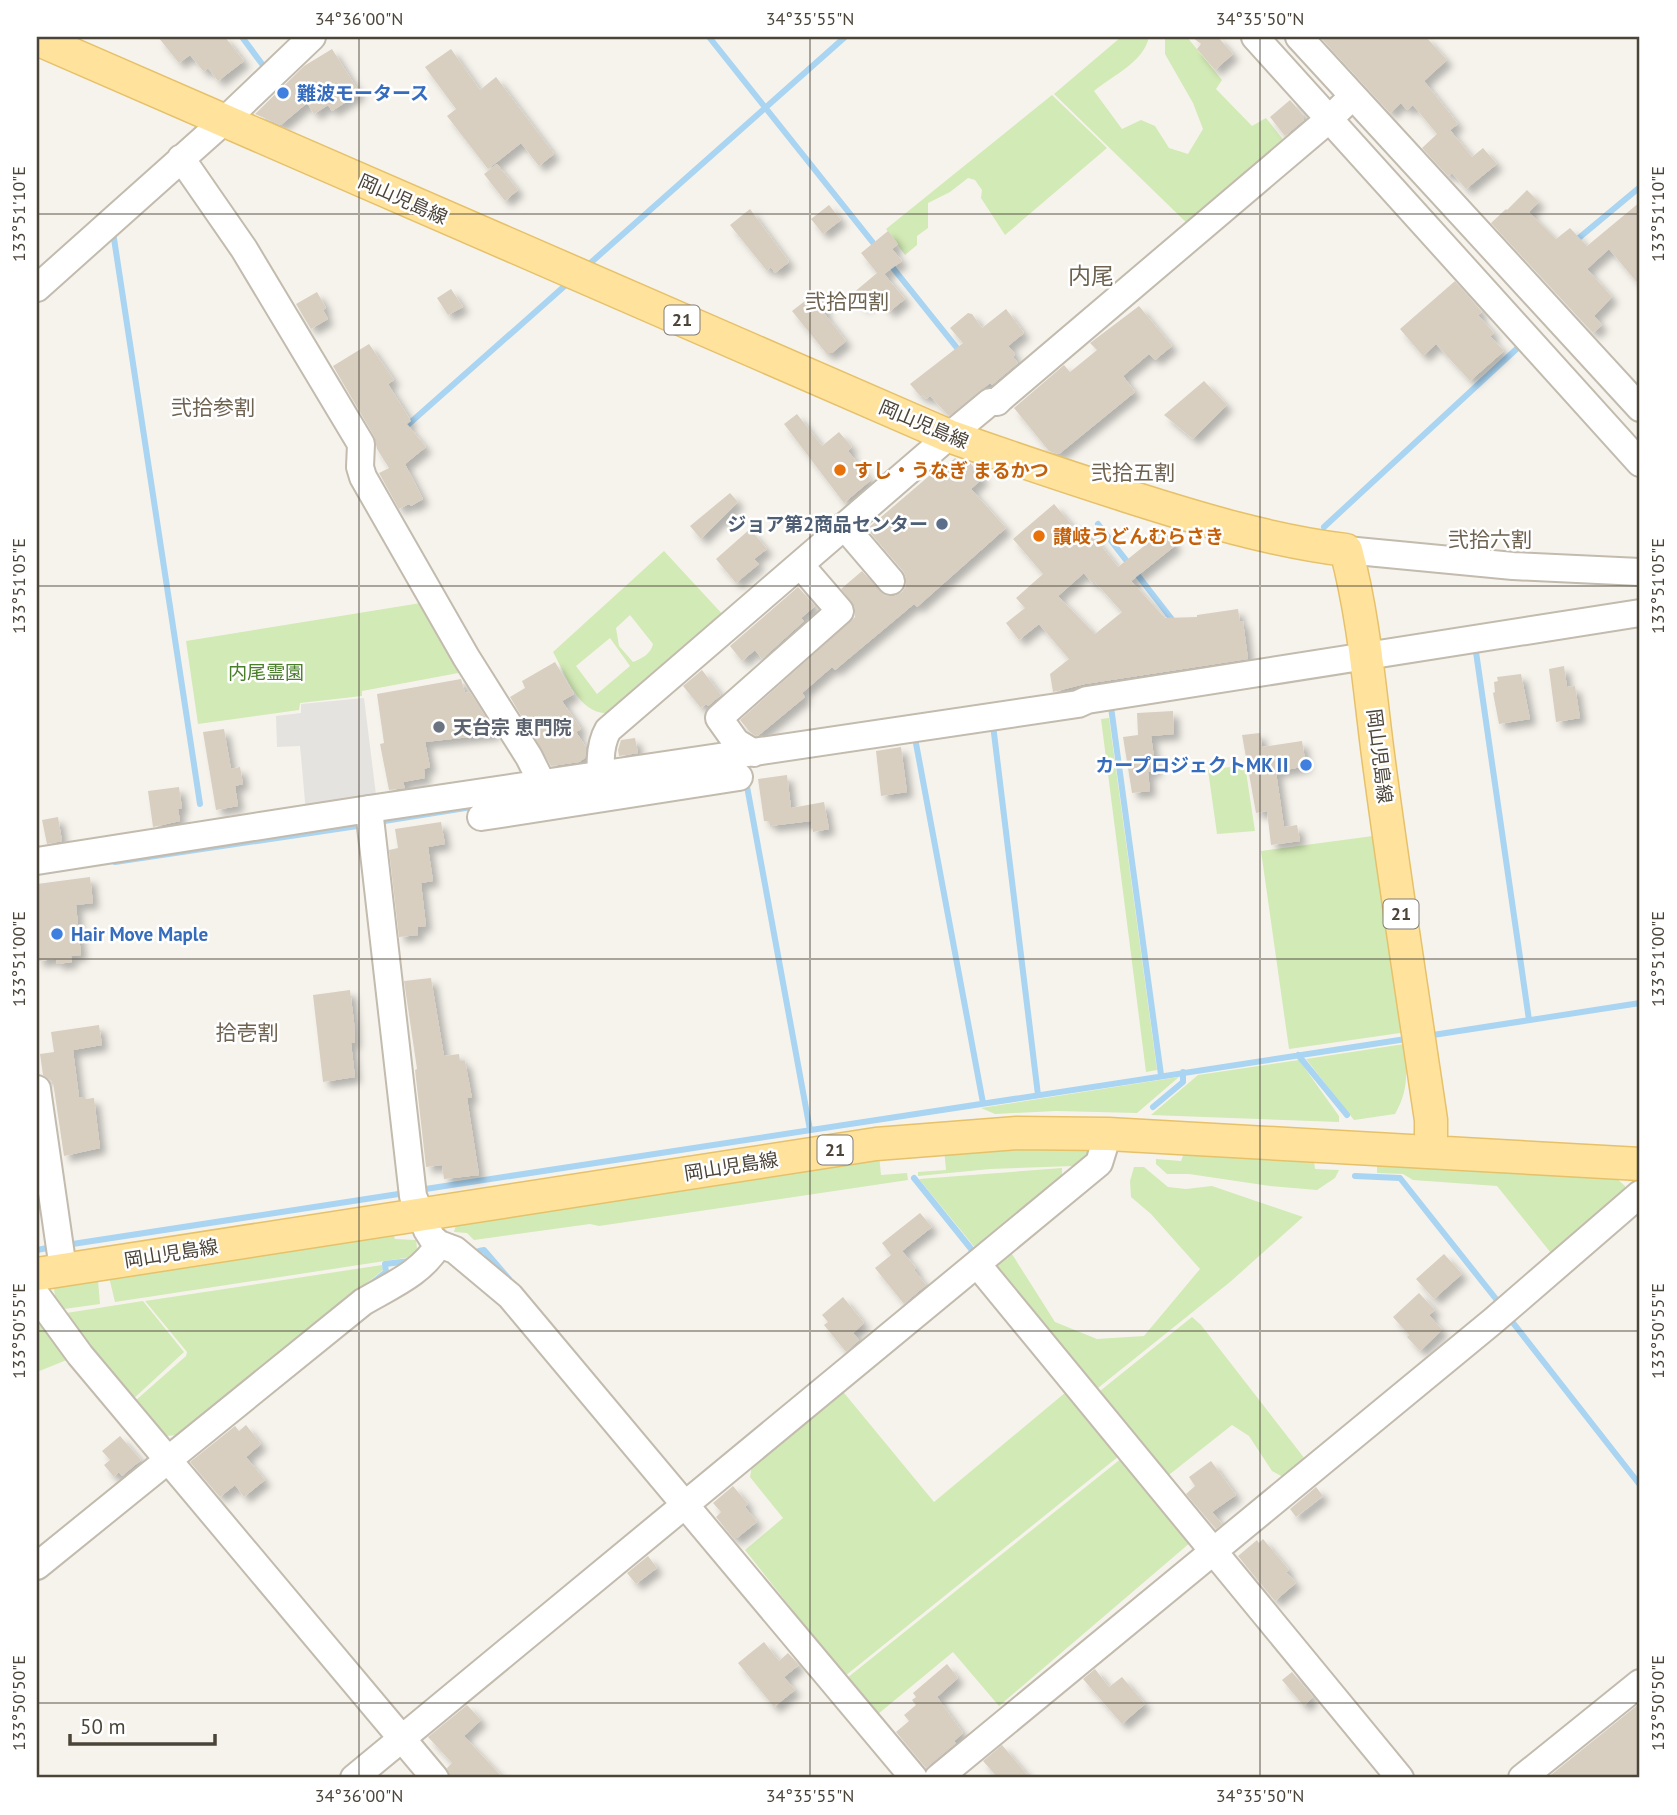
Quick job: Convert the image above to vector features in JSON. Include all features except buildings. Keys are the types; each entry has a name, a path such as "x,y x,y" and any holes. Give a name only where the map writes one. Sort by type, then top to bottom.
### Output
{"main road":[{"name":"岡山児島線","path":"37,39 950,436 1023,463 1203,519 1291,541 1346,550 1369,663 1378,754 1431,1120 1431,1153"},
{"name":"岡山児島線","path":"55,1259 415,1199 876,1144 1017,1133 1108,1134 1640,1164"}],"street":[{"path":"37,288 224,121 312,37"},
{"path":"1255,37 1338,114 1640,408"},
{"path":"1299,37 1338,114 1527,338 1640,463"},
{"path":"602,787 604,738 608,730 849,532 950,436 990,402 999,400 1338,114"},
{"path":"181,158 244,249 361,444 360,467 363,477 542,783"},
{"path":"849,532 891,581"},
{"path":"1346,550 1513,566 1640,572"},
{"path":"754,753 736,742 719,718 840,611 805,571"},
{"path":"481,817 754,753 1077,704 1100,698 1369,663 1640,612"},
{"path":"37,861 370,819 542,783 602,787 739,777"},
{"path":"370,819 415,1199 427,1230 439,1244 455,1250 510,1296 914,1778"},
{"path":"37,1089 55,1259"},
{"path":"354,1778 398,1734 687,1504 1099,1163 1108,1134"},
{"path":"938,1778 1493,1321 1640,1194"},
{"path":"37,1566 363,1301 416,1272 439,1244"},
{"path":"977,1264 1400,1778"},
{"path":"37,1296 80,1355 171,1457 435,1778"},
{"path":"1522,1778 1640,1683"}],"green space":[{"path":"1121,37 1149,37 1141,54 1134,61 1094,91 1122,129 1141,120 1155,126 1169,148 1188,154 1203,129 1193,103 1165,54 1165,37 1187,37 1222,80 1216,89 1252,126 1266,118 1289,147 1192,228 1054,94"},
{"path":"1052,95 1107,148 1005,235 981,198 982,190 975,180 968,178 950,192 928,203 928,228 917,236 917,245 905,255 886,229"},
{"path":"664,551 725,617 611,713 600,712 582,702 553,652","holes":["630,615 653,644 648,653 633,662 619,646 616,628","610,638 630,666 597,694 576,666"]},
{"name":"内尾霊園","path":"427,602 469,671 362,691 362,696 300,703 299,710 198,724 186,641"},
{"path":"1109,718 1157,1070 1146,1072 1101,719"},
{"path":"1245,765 1255,831 1217,834 1208,770"},
{"path":"1372,820 1407,1032 1289,1049 1261,851 1373,836"},
{"path":"1404,1044 1406,1080 1403,1097 1395,1114 1354,1120 1306,1059"},
{"path":"1299,1060 1339,1116 1339,1122 1151,1115 1198,1075"},
{"path":"1179,1077 1137,1113 1056,1111 995,1114 981,1108"},
{"path":"1080,1145 1091,1150 1088,1156 1074,1166 990,1169 918,1176 918,1172 946,1170 944,1149"},
{"path":"1184,1153 1314,1161 1315,1169 1339,1170 1335,1178 1317,1190 1189,1174 1167,1174 1156,1164 1156,1159 1181,1161"},
{"path":"879,1155 881,1175 907,1173 908,1180 599,1226 590,1224 474,1240 467,1233 454,1232 457,1221"},
{"path":"1377,1164 1615,1177 1625,1186 1625,1190 1551,1253 1497,1186 1413,1180 1403,1174 1377,1173"},
{"path":"1134,1167 1144,1167 1168,1187 1186,1189 1212,1186 1303,1217 1230,1282 1093,1392 990,1267 1010,1251 1055,1322 1097,1339 1144,1336 1200,1269 1151,1214 1131,1197 1130,1181"},
{"path":"1062,1168 1062,1178 976,1249 919,1179"},
{"path":"392,1231 395,1239 416,1240 418,1256 115,1302 109,1277"},
{"path":"382,1265 383,1270 178,1435 165,1436 135,1401 186,1356 187,1352 145,1301"},
{"path":"98,1280 100,1304 57,1310 53,1282"},
{"path":"143,1301 184,1352 131,1401 60,1314"},
{"path":"37,1316 74,1357 37,1372"},
{"path":"1192,1317 1305,1459 1283,1477 1272,1471 1249,1436 1232,1425 1165,1478 1095,1395"},
{"path":"1072,1387 1124,1452 845,1676 745,1550 783,1518 750,1477 753,1459 840,1388 934,1502"},
{"path":"1127,1454 1191,1542 999,1706 953,1652 878,1714 847,1678"}],"shaded area":[{"path":"364,698 377,803 306,813 300,746 277,747 276,716 301,713 301,704"}],"waterway":[{"path":"242,37 265,68"},
{"path":"709,37 878,249"},
{"path":"587,266 845,37"},
{"path":"1574,242 1640,187"},
{"path":"113,232 200,804"},
{"path":"889,263 961,353"},
{"path":"402,430 568,283"},
{"path":"1324,527 1523,343"},
{"path":"1098,524 1174,622"},
{"path":"1476,652 1529,1020"},
{"path":"1111,707 1161,1075"},
{"path":"993,725 1038,1095"},
{"path":"915,738 983,1103"},
{"path":"746,781 810,1130"},
{"path":"378,822 478,806"},
{"path":"115,862 364,825"},
{"path":"1433,1035 1640,1003"},
{"path":"419,1190 1406,1039"},
{"path":"1298,1055 1347,1115"},
{"path":"1153,1107 1183,1082 1183,1072"},
{"path":"1355,1176 1400,1178 1500,1304"},
{"path":"914,1178 976,1255"},
{"path":"66,1245 405,1193"},
{"path":"37,1250 52,1247"},
{"path":"479,1251 484,1250 509,1279"},
{"path":"371,1284 386,1272 385,1264 410,1261"},
{"path":"1510,1319 1640,1485"}],"place":[{"name":"難波モータース","path":"283,93"},
{"name":"すし・うなぎ まるかつ","path":"840,470"},
{"name":"ジョア第2商品センター","path":"942,524"},
{"name":"讃岐うどんむらさき","path":"1039,536"},
{"name":"天台宗 恵門院","path":"439,727"},
{"name":"カープロジェクトMKⅡ","path":"1306,765"},
{"name":"Hair Move Maple","path":"57,934"}],"district":[{"name":"内尾","path":"1091,276"},
{"name":"弐拾四割","path":"847,302"},
{"name":"弐拾参割","path":"213,408"},
{"name":"弐拾五割","path":"1133,473"},
{"name":"弐拾六割","path":"1490,540"},
{"name":"拾壱割","path":"247,1033"}]}
